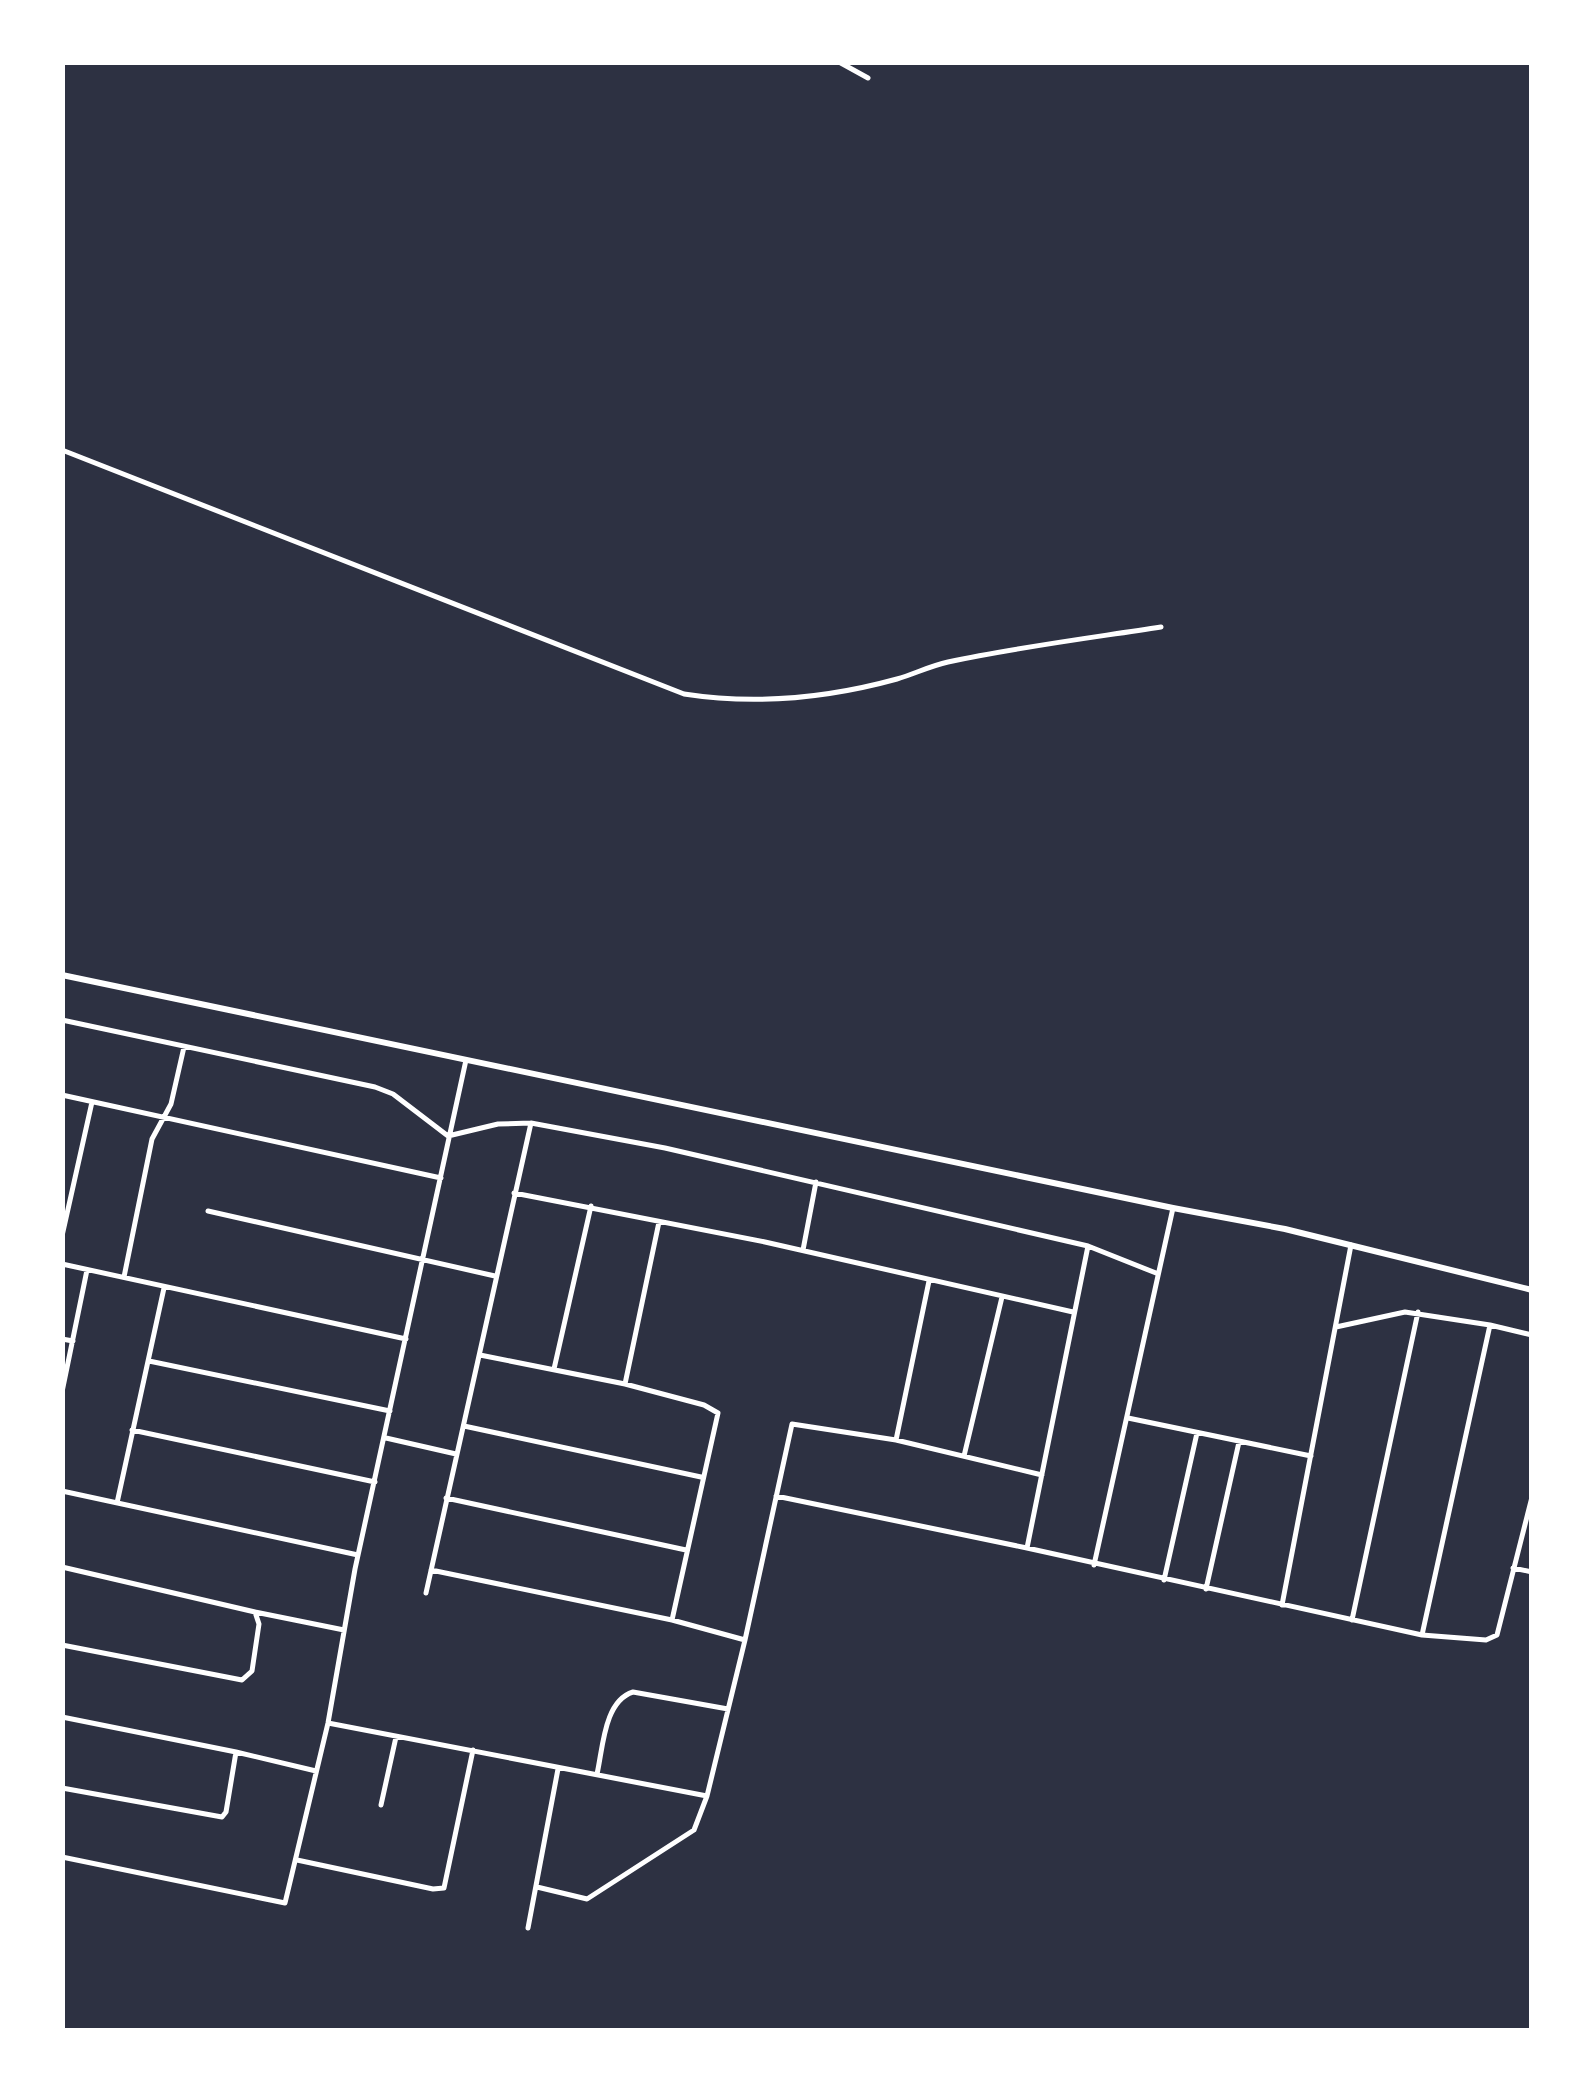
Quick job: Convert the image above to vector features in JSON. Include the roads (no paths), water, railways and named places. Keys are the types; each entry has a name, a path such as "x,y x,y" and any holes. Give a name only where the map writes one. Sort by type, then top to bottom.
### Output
{"street":[{"path":"839,62 868,78"},
{"path":"62,450 446,603 700,697 749,702 826,694 898,679 942,663 1160,627"},
{"path":"62,975 1172,1208 1285,1228 1532,1290"},
{"path":"62,1020 385,1090 448,1136 498,1124 531,1123 582,1130 1088,1246 1156,1273"},
{"path":"124,1277 152,1139 174,1096 184,1047"},
{"path":"62,1857 285,1903 328,1723 359,1555 466,1060"},
{"path":"62,1095 441,1178"},
{"path":"62,1236 92,1101"},
{"path":"426,1593 531,1123"},
{"path":"803,1250 816,1182"},
{"path":"514,1193 803,1250 1073,1312"},
{"path":"554,1369 591,1206"},
{"path":"1094,1565 1172,1208"},
{"path":"208,1211 495,1276"},
{"path":"625,1384 659,1222"},
{"path":"1027,1548 1088,1246"},
{"path":"1282,1605 1351,1246"},
{"path":"62,1264 406,1339"},
{"path":"62,1392 87,1270"},
{"path":"896,1440 929,1280"},
{"path":"118,1502 164,1288"},
{"path":"964,1456 1002,1297"},
{"path":"1336,1327 1390,1314 1418,1312 1532,1334"},
{"path":"1352,1620 1418,1312"},
{"path":"1422,1635 1490,1326"},
{"path":"62,1339 73,1341"},
{"path":"479,1355 625,1384 704,1405 718,1413 672,1620"},
{"path":"149,1361 390,1411"},
{"path":"1127,1418 1312,1456"},
{"path":"537,1888 587,1899 596,1896 694,1830 707,1796 745,1640 792,1424 896,1440 1042,1475"},
{"path":"463,1426 701,1477"},
{"path":"132,1430 375,1482"},
{"path":"1164,1580 1197,1433"},
{"path":"385,1438 456,1454"},
{"path":"1206,1589 1238,1442"},
{"path":"62,1491 359,1555"},
{"path":"776,1496 1422,1635 1492,1639 1497,1634 1532,1497"},
{"path":"446,1498 686,1550"},
{"path":"62,1567 344,1630"},
{"path":"1513,1568 1532,1572"},
{"path":"431,1570 672,1620 745,1640"},
{"path":"62,1645 242,1680 252,1672 256,1612"},
{"path":"596,1774 612,1710 624,1695 633,1692 728,1710"},
{"path":"62,1716 317,1772"},
{"path":"328,1723 707,1796"},
{"path":"381,1805 396,1737"},
{"path":"297,1860 434,1890 444,1888 473,1750"},
{"path":"62,1788 222,1818 236,1752"},
{"path":"528,1928 558,1768"}]}
